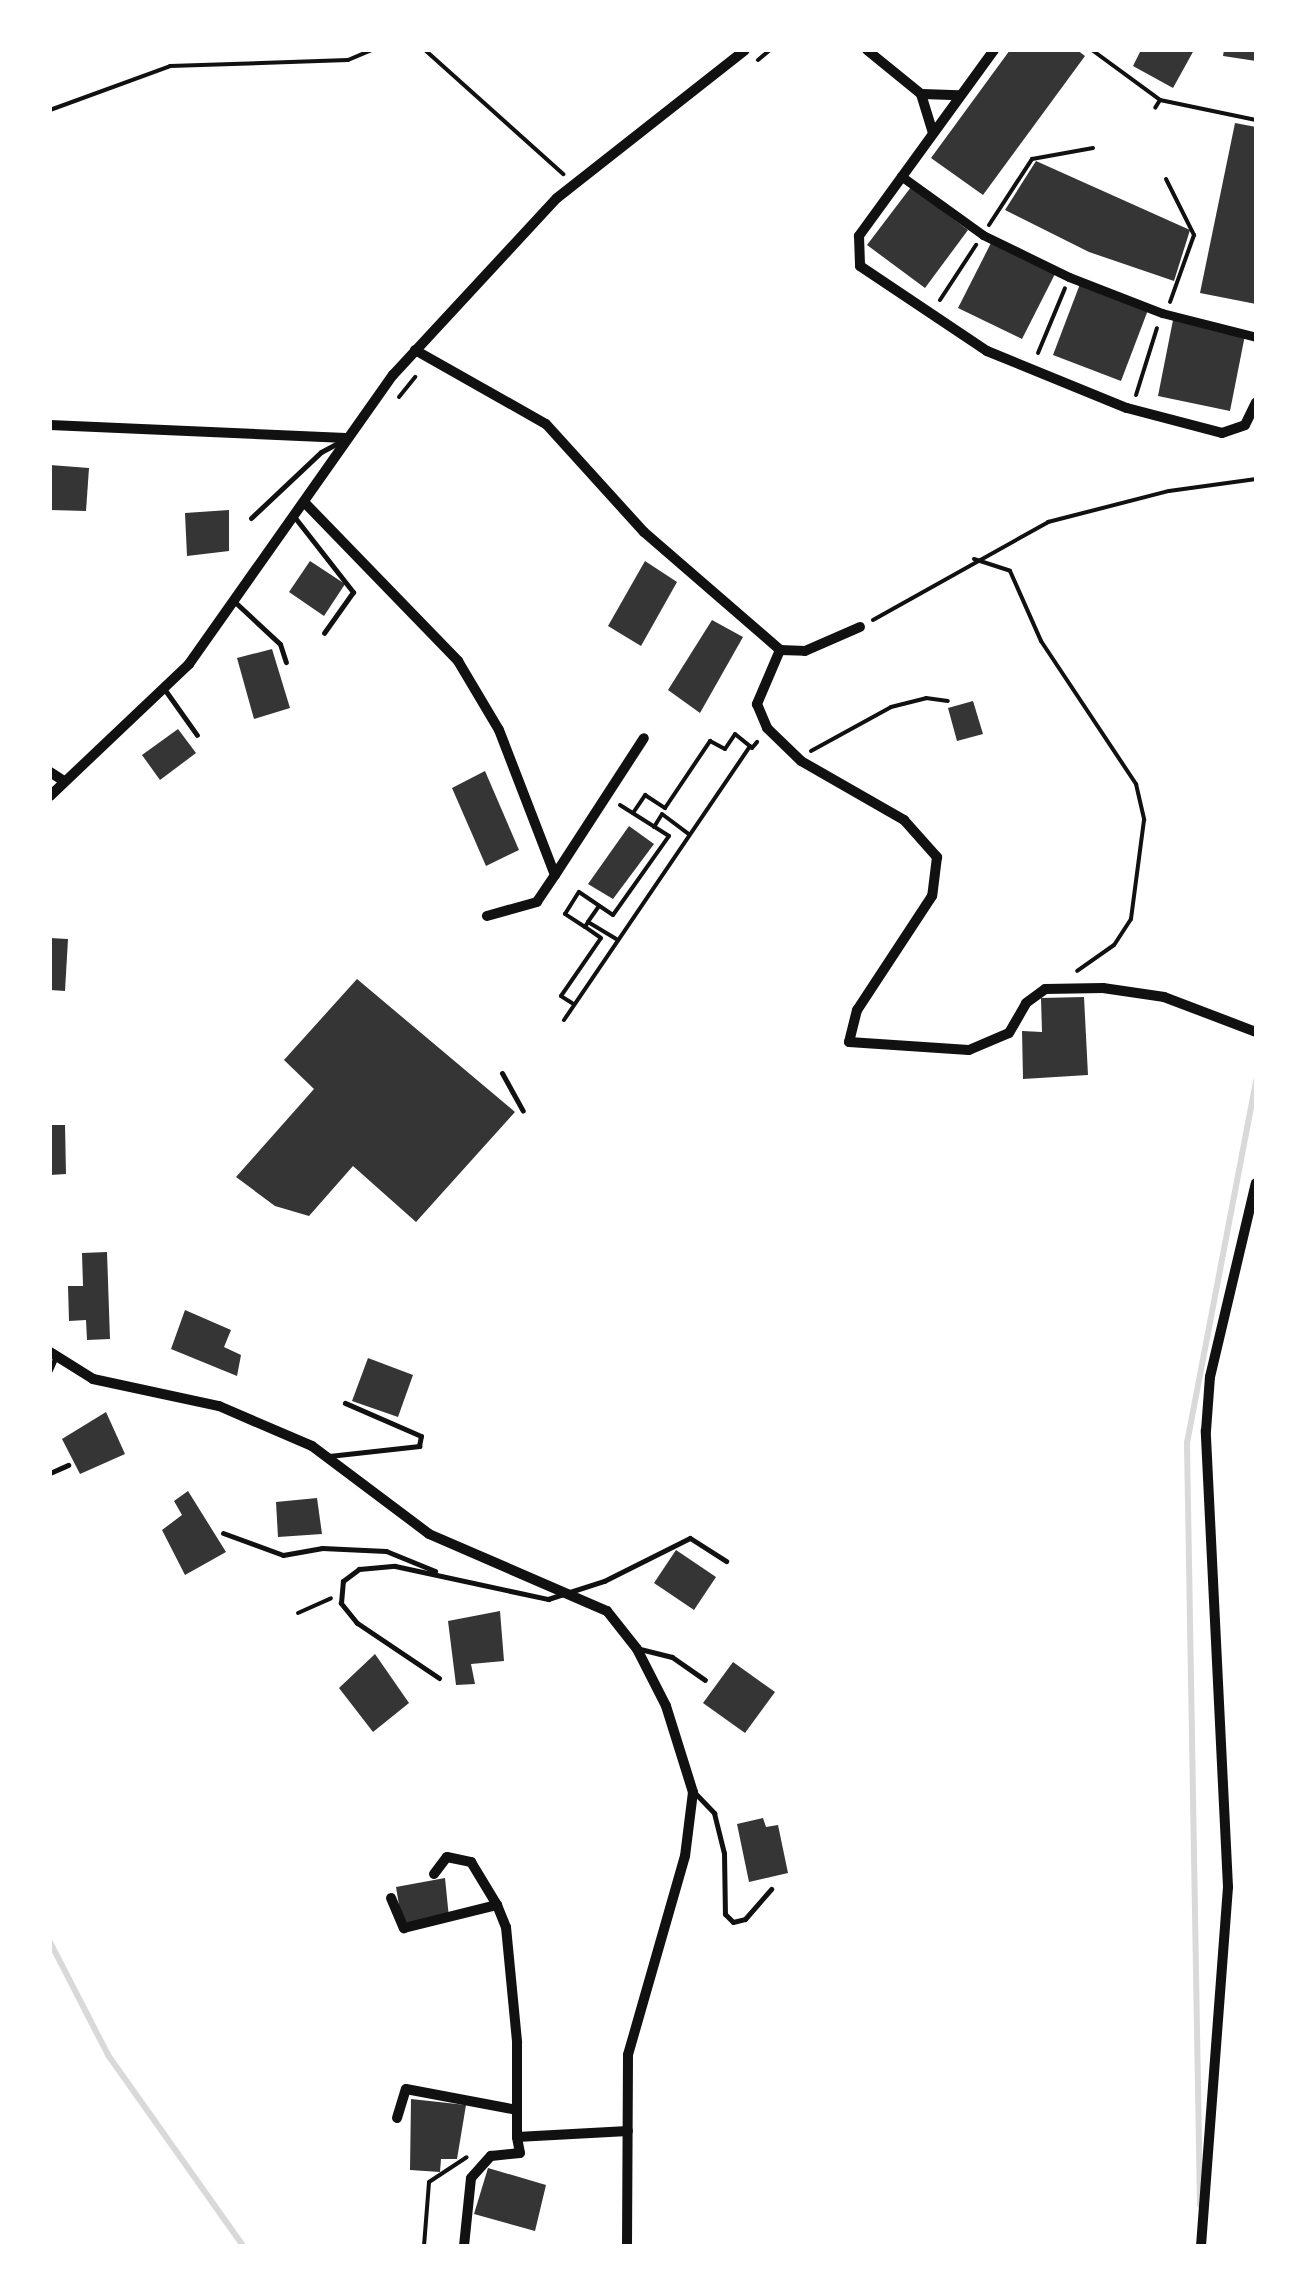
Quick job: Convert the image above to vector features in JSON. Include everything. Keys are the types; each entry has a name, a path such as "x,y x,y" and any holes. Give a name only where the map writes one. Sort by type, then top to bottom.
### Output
{"street":[{"path":"50,796 164,690 236,603 306,504 346,438 415,350 573,183 745,50"},
{"path":"867,50 921,94 933,133"},
{"path":"994,50 859,236 857,256 866,274 930,316 1030,372 1132,409 1214,432 1238,430 1256,402"},
{"path":"921,94 961,94"},
{"path":"901,176 983,235 1070,277 1162,313 1256,337"},
{"path":"415,350 427,362 496,391 546,424 644,532 780,650 805,651 860,628"},
{"path":"50,425 346,438"},
{"path":"306,504 458,661 499,730 555,875"},
{"path":"780,650 757,704 767,728 799,759 904,820 937,857 932,896 857,1010 849,1042 969,1050 1009,1033 1026,1003 1045,989 1064,988 1164,998 1256,1032"},
{"path":"486,916 537,902 644,738"},
{"path":"50,772 64,780"},
{"path":"1201,2246 1228,1887 1206,1431 1210,1377 1256,1183"},
{"path":"52,1360 122,1387 219,1406 329,1456 429,1534 608,1611 638,1650 666,1706 693,1792 685,1856 628,2056 627,2246"},
{"path":"434,1874 447,1857 471,1862 498,1906 511,1975 520,2153 491,2156 472,2178 464,2246"},
{"path":"391,1898 404,1928 498,1906"},
{"path":"397,2118 406,2089 517,2110"},
{"path":"517,2137 628,2130"}],"lane":[{"path":"251,518 321,452 346,438"},
{"path":"296,519 353,592 324,633"},
{"path":"236,603 280,644 286,662"},
{"path":"164,690 197,735"},
{"path":"502,1073 523,1111"},
{"path":"329,1456 419,1446 421,1436 346,1403"},
{"path":"50,1472 68,1466"},
{"path":"223,1533 283,1555 322,1548 386,1551 442,1575"},
{"path":"439,1678 357,1623 341,1598 343,1580 359,1569 395,1566 527,1598 569,1594 690,1538 726,1561"},
{"path":"638,1650 672,1657 705,1680"},
{"path":"693,1792 714,1813 724,1853 725,1914 733,1922 744,1919 771,1889"}],"path":[{"path":"50,110 170,66 348,60 372,50"},
{"path":"425,50 573,183"},
{"path":"754,62 770,50"},
{"path":"1092,50 1160,100 1256,120"},
{"path":"1155,108 1160,100"},
{"path":"930,316 1032,160 1093,148"},
{"path":"1132,409 1162,313 1178,289 1194,235 1166,179"},
{"path":"1030,372 1070,277"},
{"path":"392,404 427,362"},
{"path":"860,628 974,559 1048,522 1169,491 1256,479"},
{"path":"974,559 1010,571 1041,642 1136,784 1144,820 1131,919 1114,945 1071,974"},
{"path":"799,759 892,707 926,698 948,702"},
{"path":"564,1020 750,746 767,728"},
{"path":"633,813 645,796 666,808 710,742 725,749 735,734 750,746"},
{"path":"616,939 566,914 578,892 613,915 669,836 620,805"},
{"path":"654,827 662,814 689,834"},
{"path":"561,895 572,903"},
{"path":"586,925 599,906"},
{"path":"572,1003 561,996 602,938 586,925"},
{"path":"298,1612 312,1602 341,1598"},
{"path":"424,2246 428,2182 482,2150"}],"building":[{"path":"1010,50 1077,50 1085,56 983,195 931,158"},
{"path":"1141,50 1194,50 1173,88 1133,66"},
{"path":"1224,50 1256,50 1256,61 1223,56"},
{"path":"1235,123 1256,127 1256,304 1200,293"},
{"path":"1036,161 1190,230 1174,281 1089,252 1005,210"},
{"path":"911,187 968,230 925,288 867,245"},
{"path":"992,241 1056,272 1022,339 958,308"},
{"path":"1080,284 1148,310 1121,381 1053,355"},
{"path":"1173,320 1245,335 1230,411 1158,396"},
{"path":"50,465 89,468 86,511 50,510"},
{"path":"229,510 229,551 187,556 185,513"},
{"path":"310,561 345,584 324,616 289,592"},
{"path":"645,561 677,582 641,646 608,626"},
{"path":"712,620 743,637 700,713 668,690"},
{"path":"272,649 290,708 254,719 237,658"},
{"path":"973,701 983,734 957,741 948,708"},
{"path":"178,729 196,753 160,780 142,755"},
{"path":"485,771 519,850 486,866 452,788"},
{"path":"629,826 654,844 613,899 588,884"},
{"path":"50,938 68,939 65,991 50,990"},
{"path":"357,979 515,1112 416,1222 353,1166 309,1216 275,1206 236,1177 314,1089 284,1060"},
{"path":"1084,997 1088,1075 1023,1079 1022,1031 1042,1032 1041,998"},
{"path":"50,1125 65,1125 66,1174 50,1175"},
{"path":"107,1252 110,1339 87,1340 86,1320 69,1321 68,1286 83,1286 82,1253"},
{"path":"185,1310 231,1330 224,1347 241,1355 237,1376 171,1349"},
{"path":"368,1358 413,1375 398,1417 352,1401"},
{"path":"106,1412 125,1454 80,1474 62,1439"},
{"path":"188,1491 226,1552 185,1575 162,1530 182,1515 174,1501"},
{"path":"317,1498 322,1534 278,1537 276,1502"},
{"path":"676,1550 716,1577 694,1610 654,1583"},
{"path":"500,1611 504,1661 471,1664 475,1684 456,1685 448,1621"},
{"path":"375,1654 409,1703 373,1732 339,1688"},
{"path":"733,1662 775,1692 745,1733 703,1703"},
{"path":"763,1818 766,1827 778,1825 788,1873 749,1882 737,1824"},
{"path":"445,1878 449,1918 402,1923 396,1887"},
{"path":"411,2099 466,2105 457,2159 441,2159 440,2172 410,2170"},
{"path":"488,2168 546,2185 535,2231 474,2214"}],"waterway":[{"path":"1200,2205 1187,1443 1256,1080"},
{"path":"50,1942 108,2055 243,2246"}]}
